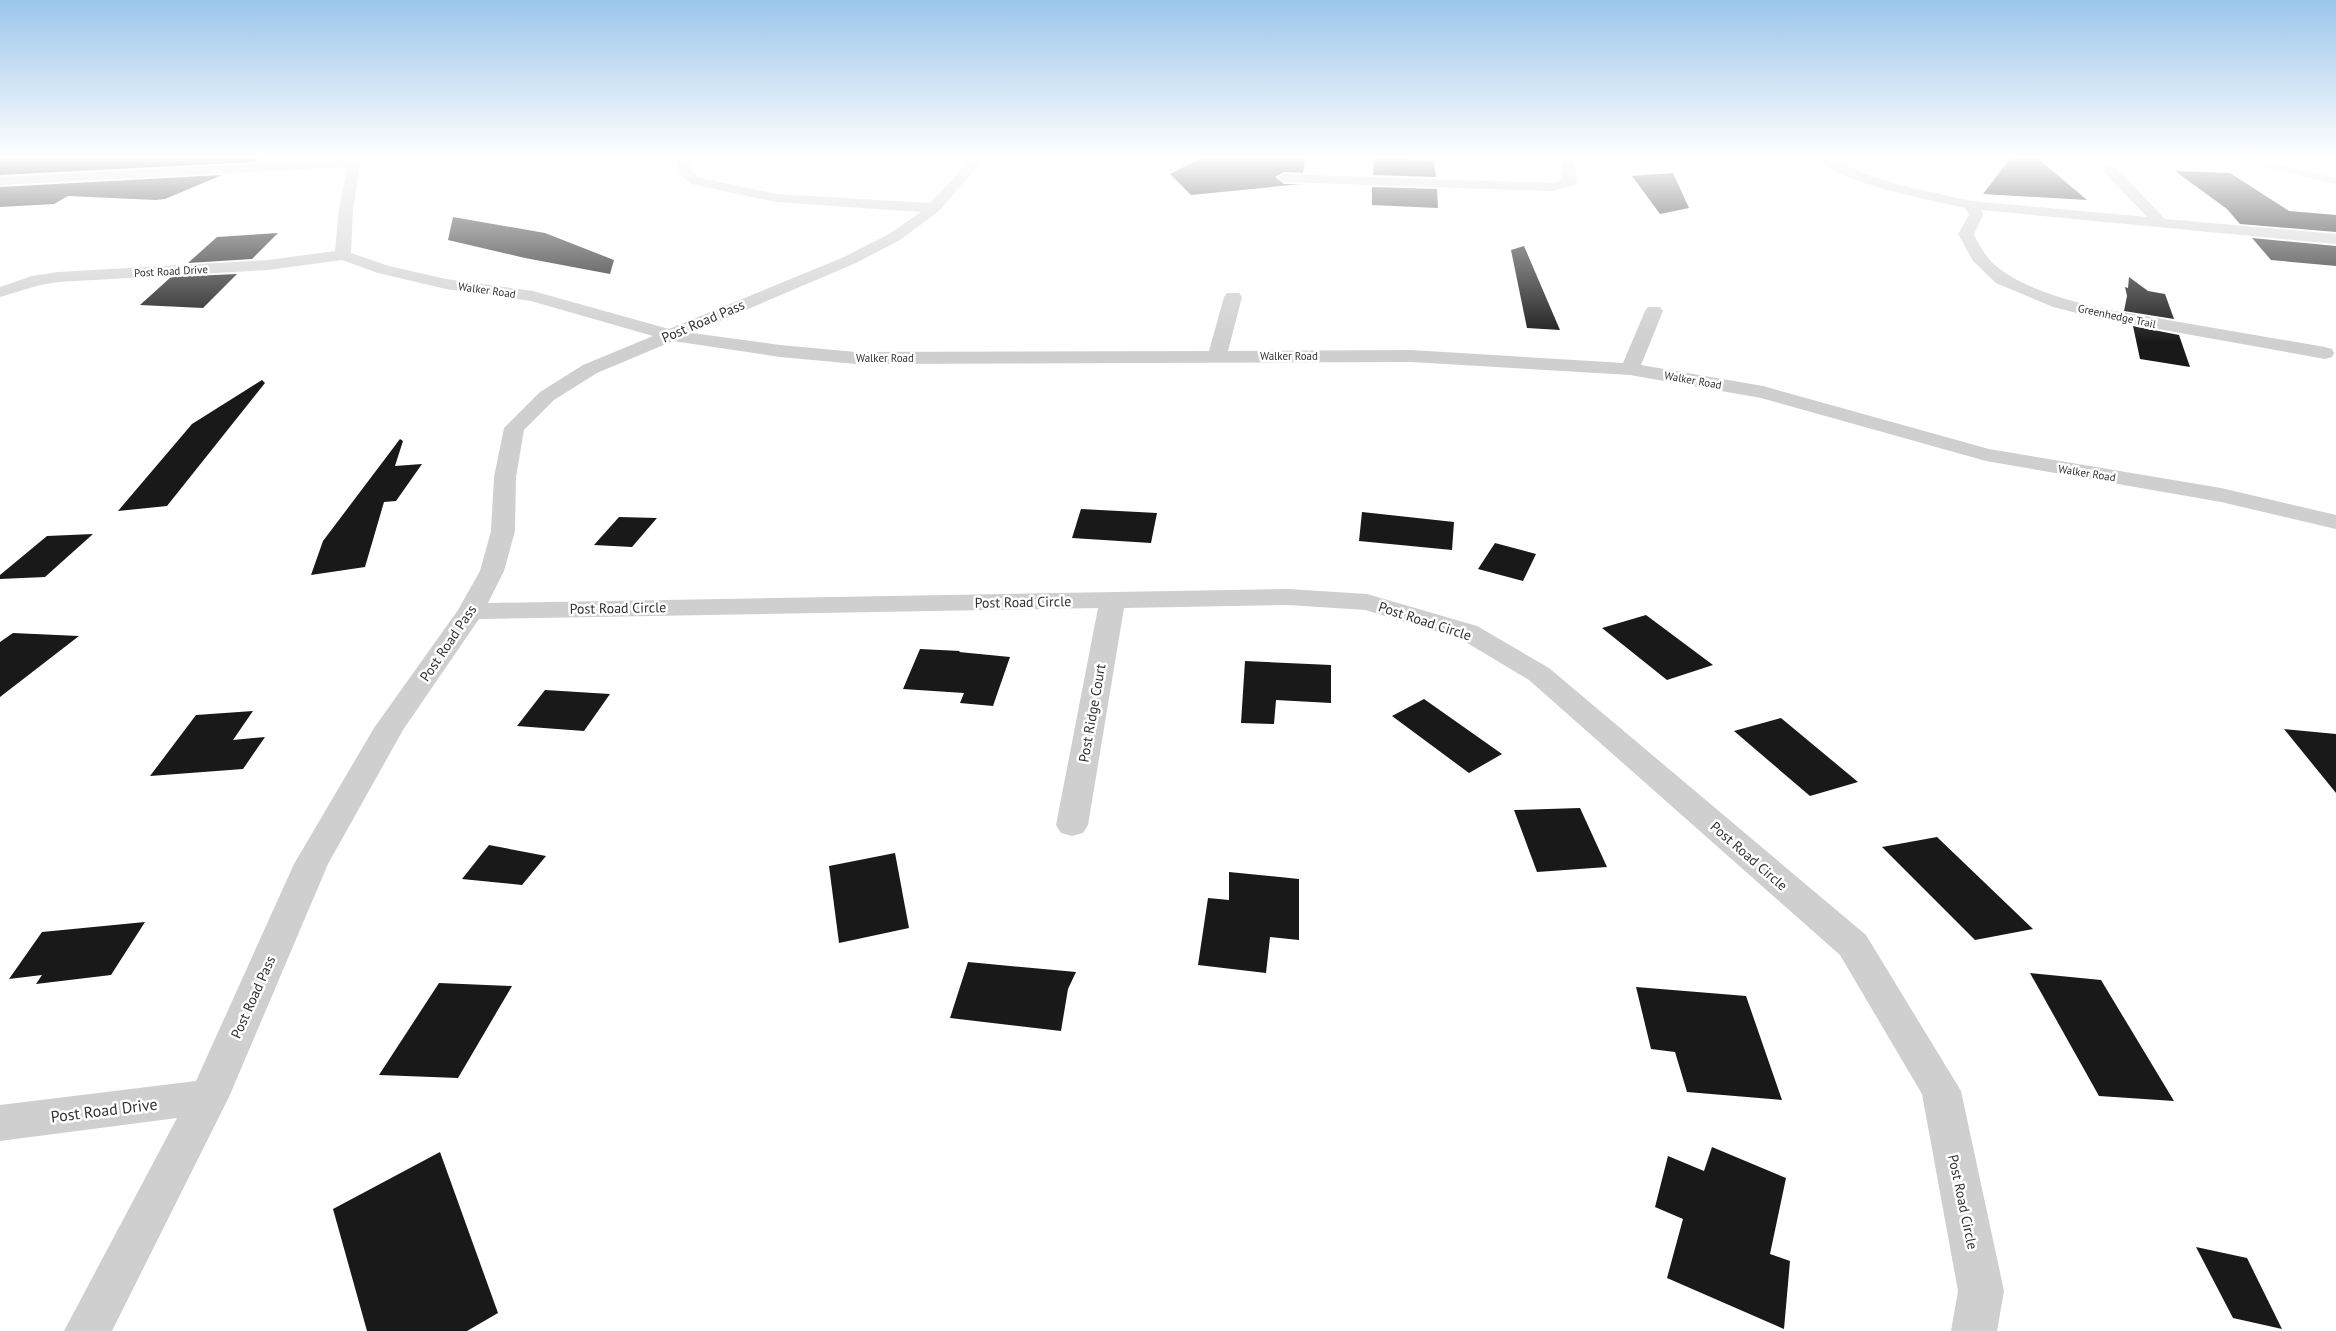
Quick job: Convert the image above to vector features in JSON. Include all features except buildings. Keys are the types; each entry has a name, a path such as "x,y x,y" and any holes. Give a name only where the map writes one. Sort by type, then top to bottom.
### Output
{"street":[{"path":"343,255 345,218"},
{"name":"Post Road Pass","path":"87,1331 208,1097 311,864 389,728 471,610 492,571 503,532 505,476 514,428 547,396 590,369 850,260 889,241 923,218"},
{"name":"Greenhedge Trail","path":"1974,218 1966,234 1979,258 2002,279 2027,291 2097,313 2325,353"},
{"path":"2117,218 2336,239"},
{"path":"2156,218 2160,222"},
{"name":"Post Road Drive","path":"0,292 38,280 58,277 268,265 343,255"},
{"name":"Walker Road","path":"343,255 384,270 446,284 533,296 669,335 780,351 856,358 1411,356 1630,369 1764,392 1986,455 2221,495 2336,522"},
{"path":"1217,356 1233,297"},
{"path":"1630,369 1654,311"},
{"name":"Post Road Circle","path":"471,610 1288,597 1367,602 1468,632 1539,674 1853,945 1941,1091 1982,1291 1974,1331"},
{"name":"Post Ridge Court","path":"1072,825 1112,600"},
{"name":"Post Road Drive","path":"0,1123 208,1097"}]}
